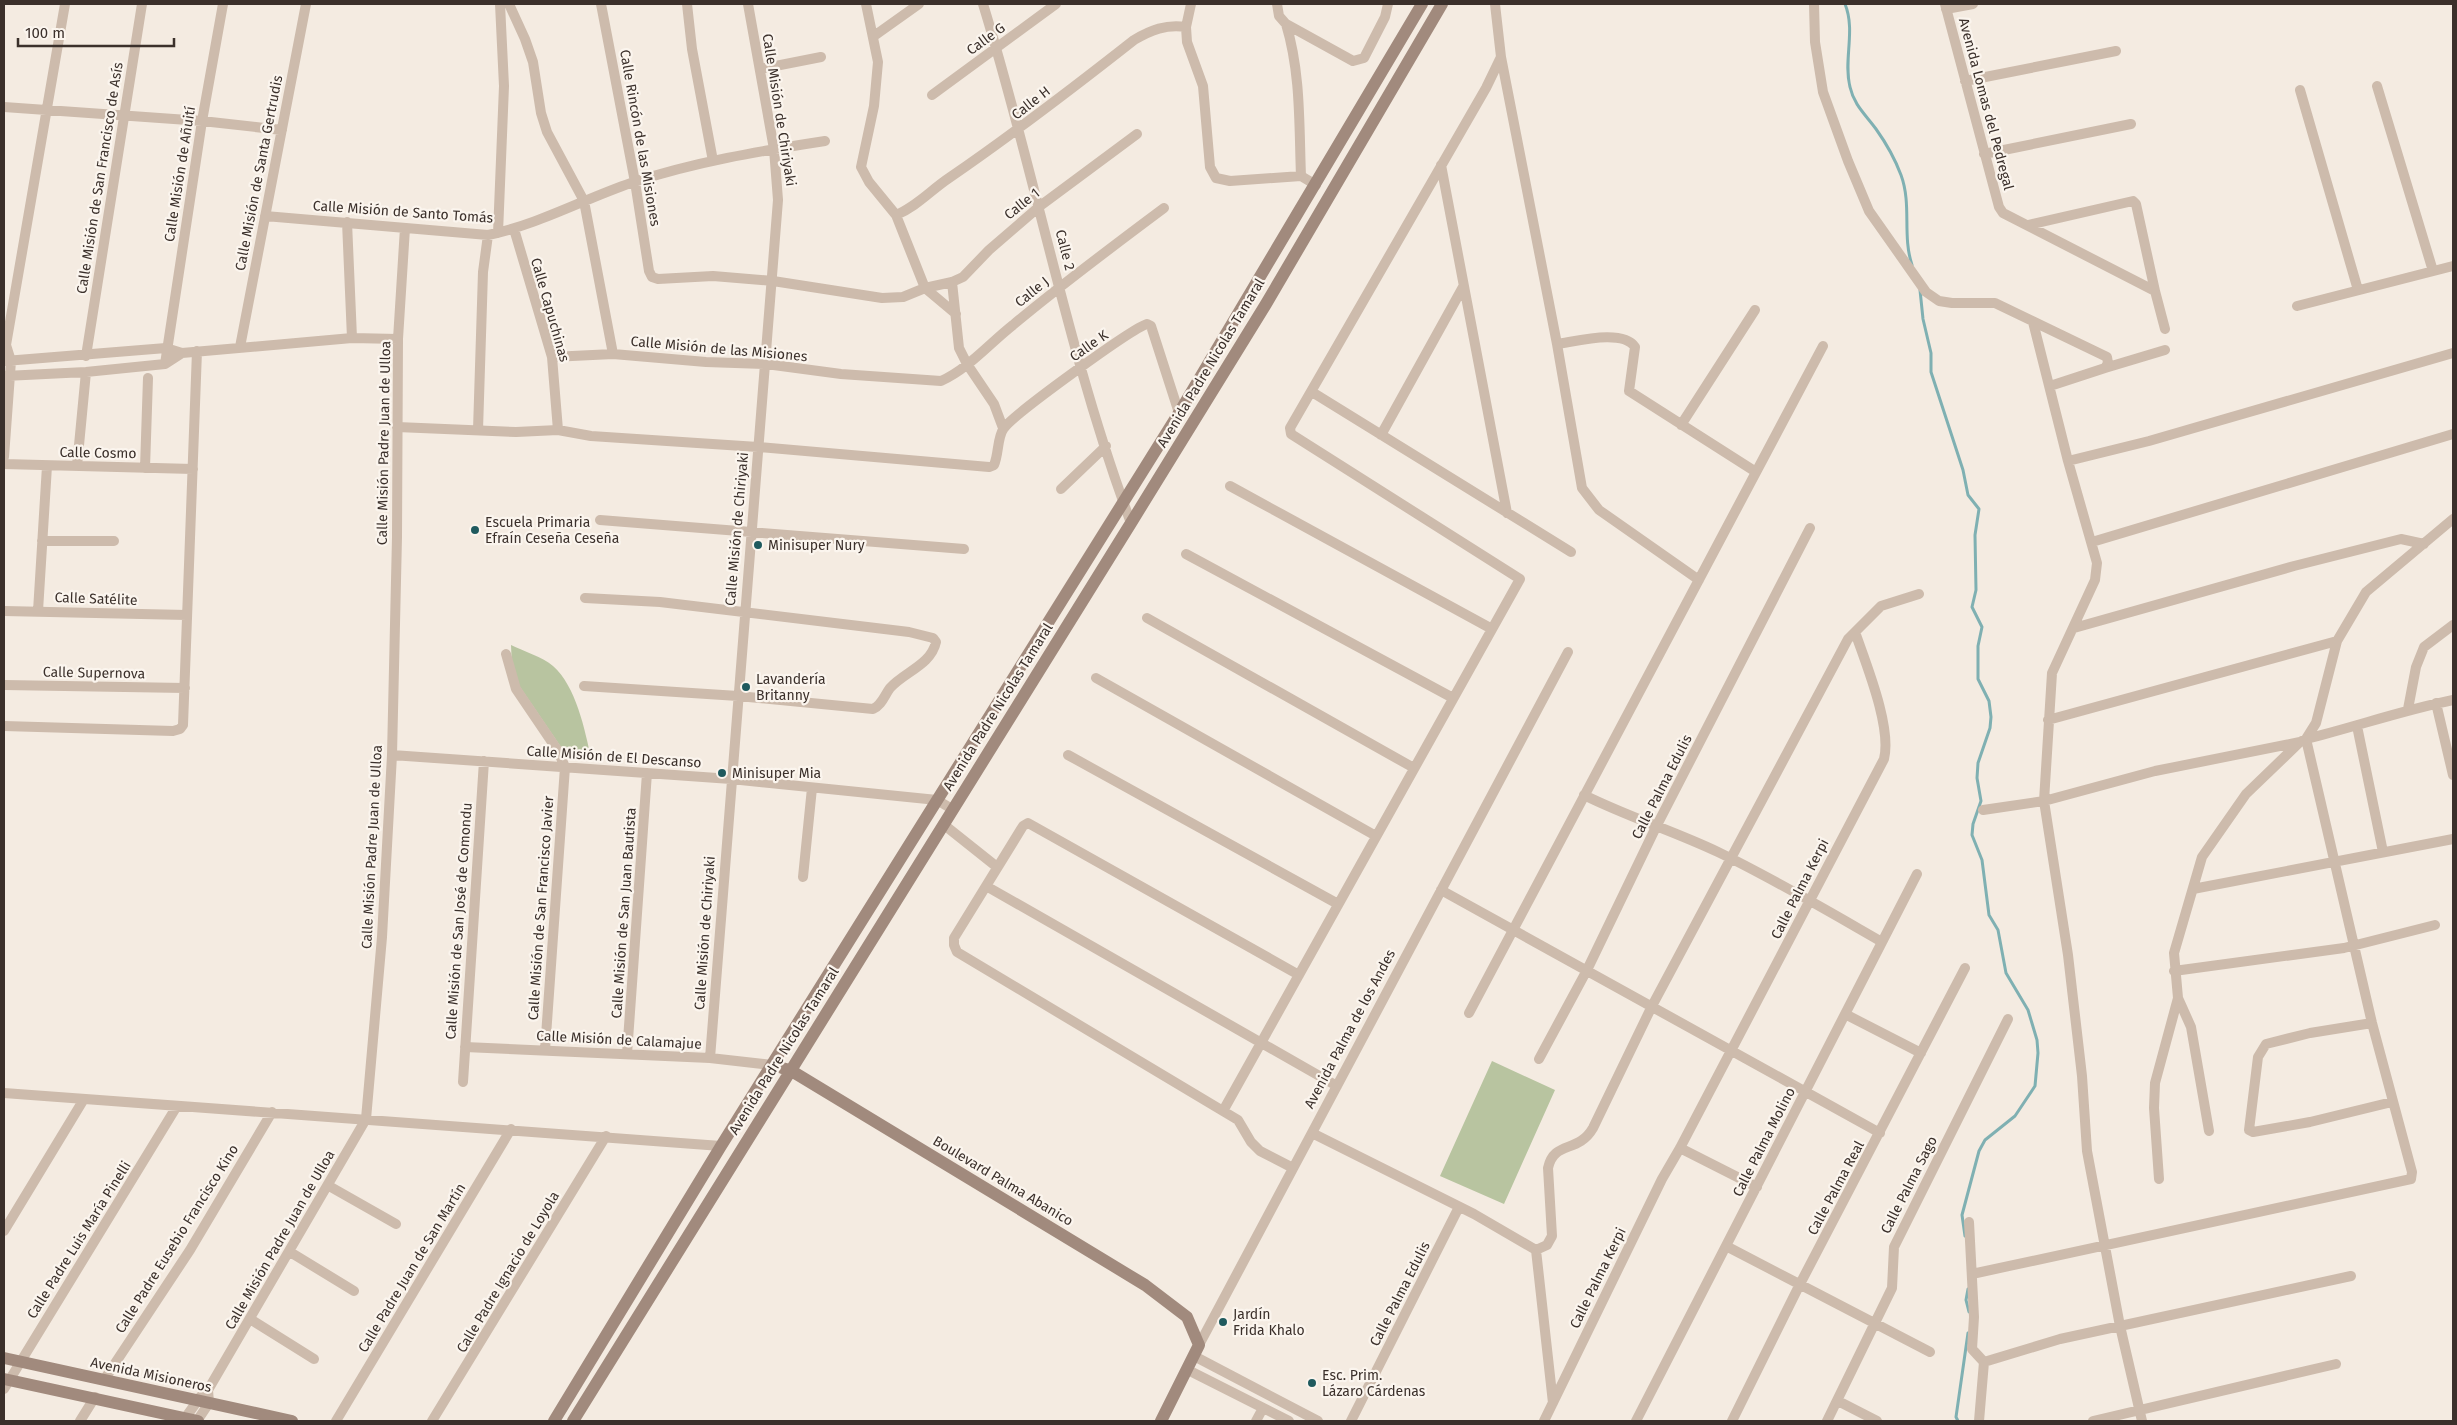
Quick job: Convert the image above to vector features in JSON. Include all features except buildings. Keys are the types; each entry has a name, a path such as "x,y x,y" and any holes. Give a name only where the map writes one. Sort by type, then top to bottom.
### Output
{"street":[{"path":"4,457 7,376 5,346 65,4"},
{"name":"Calle Misión de San Francisco de Asís","path":"86,356 142,4"},
{"name":"Calle Misión de Añuití","path":"165,364 202,121 223,4"},
{"name":"Calle Misión de Santa Gertrudis","path":"240,348 306,4"},
{"path":"478,430 483,272 493,234 504,86 500,4"},
{"path":"509,4 526,39 533,62 541,113 548,132 584,200 613,354"},
{"name":"Calle Rincón de las Misiones","path":"600,4 635,182 649,271 652,277"},
{"path":"687,4 692,49 713,161"},
{"name":"Calle Misión de Chiriyaki","path":"710,1058 730,779 773,282 778,200 774,149 748,4"},
{"path":"866,4 878,62 875,97 861,167 869,182 896,215 925,288 956,314"},
{"path":"874,36 918,4"},
{"name":"Calle 2","path":"983,4 997,48 1040,206 1082,368 1131,523"},
{"name":"Calle G","path":"932,95 1056,4"},
{"path":"1191,4 1186,26 1187,42 1203,86 1210,167 1216,178 1230,181 1301,176 1316,185"},
{"path":"1277,4 1279,16 1286,24 1353,61 1359,61 1364,58 1381,26 1388,4"},
{"name":"Avenida Padre Nicolas Tamaral","path":"554,1421 721,1146 1179,413 1422,4"},
{"name":"Avenida Padre Nicolas Tamaral","path":"573,1421 1266,304 1442,4"},
{"path":"1495,4 1501,57 1558,344 1582,488 1599,510 1698,580"},
{"path":"1814,4 1815,42 1823,92 1848,161 1874,218 1926,292 1939,301 1995,303 2016,311 2033,322 2107,357 2108,363 2106,368"},
{"path":"1946,6 1973,4"},
{"name":"Avenida Lomas del Pedregal","path":"1946,6 1999,207 2010,218 2028,225 2155,291"},
{"name":"Calle H","path":"896,215 911,209 934,188 1019,130 1134,40 1148,32 1171,24 1186,26"},
{"path":"1286,24 1292,43 1298,92 1301,176"},
{"path":"1965,81 2116,51"},
{"path":"760,69 821,57"},
{"path":"1223,1111 1520,579 1291,434 1290,428 1501,57"},
{"path":"2377,86 2433,271"},
{"path":"2300,90 2358,290"},
{"path":"4,107 202,121 282,130"},
{"path":"1984,154 2131,124"},
{"name":"Calle 1","path":"652,277 658,279 713,276 773,282 882,298 903,297 925,288 952,282 963,277 989,250 1040,206 1137,134"},
{"name":"Calle Misión de Santo Tomás","path":"265,216 493,234 514,228 635,182 713,161 825,141"},
{"path":"1441,165 1507,513"},
{"path":"2028,225 2133,201 2136,204 2165,329"},
{"name":"Calle J","path":"967,364 1060,287 1164,208"},
{"path":"346,222 352,338"},
{"name":"Calle Misión Padre Juan de Ulloa","path":"208,1390 329,1186 366,1119 382,937 392,755 397,537 398,339 405,228"},
{"name":"Calle Capuchinas","path":"514,228 552,357 558,430"},
{"path":"2297,306 2453,266"},
{"path":"397,427 516,432 558,430 591,436 758,447 989,467 994,465 1003,428 994,404 967,364 959,348 952,282"},
{"path":"1381,435 1463,287"},
{"path":"1681,425 1755,310"},
{"path":"2033,322 2068,462 2097,563 2097,572 2074,628 2052,673 2044,801 2068,955 2082,1076 2087,1151 2120,1326 2142,1421"},
{"name":"Calle K","path":"1003,428 1082,368 1147,324 1151,326 1179,413"},
{"path":"1558,344 1612,337 1622,337 1631,341 1635,347 1629,391 1756,472"},
{"path":"7,361 166,348 182,353 352,338 398,339"},
{"path":"1469,1013 1823,346"},
{"path":"2050,386 2165,350"},
{"path":"4,726 180,729 183,725 197,351"},
{"path":"7,376 86,372 165,364 182,353"},
{"path":"2068,462 2453,353"},
{"name":"Calle Misión de las Misiones","path":"552,357 613,354 706,362 766,364 925,382 941,381 956,375 967,364"},
{"path":"77,466 86,372"},
{"path":"145,468 148,378"},
{"path":"1312,392 1571,552"},
{"path":"2092,542 2453,434"},
{"path":"1061,489 1106,446"},
{"name":"Calle Cosmo","path":"4,464 192,469"},
{"path":"38,611 46,466"},
{"path":"1230,486 1492,629"},
{"path":"2209,1130 2190,1027 2178,998 2174,971 2174,953 2202,857 2246,794 2303,741 2316,723 2337,641 2366,592 2453,519"},
{"path":"600,520 964,548"},
{"name":"Calle Palma Edulis","path":"1539,1059 1587,970 1656,827 1810,528"},
{"path":"2074,628 2294,566 2401,539 2424,544"},
{"path":"42,541 114,541"},
{"path":"1186,554 1453,698"},
{"path":"1536,1250 1547,1245 1552,1236 1548,1168 1550,1158 1556,1151 1578,1145 1588,1137 1652,1006 1848,639 1881,606 1919,594"},
{"path":"584,686 738,696 873,709 878,706 897,683 916,670 935,648 936,642 933,638 909,632 660,602 585,598"},
{"name":"Calle Satélite","path":"4,610 187,615"},
{"path":"1146,618 1414,768"},
{"path":"2408,709 2416,667 2424,647 2453,625"},
{"name":"Calle Palma Kerpi","path":"1544,1421 1662,1179 1884,759 1886,750 1874,689 1855,632"},
{"path":"2048,720 2337,641"},
{"name":"Avenida Palma de los Andes","path":"1161,1421 1293,1168 1568,652"},
{"path":"506,654 516,689 558,751 565,767"},
{"path":"1096,678 1376,836"},
{"name":"Calle Supernova","path":"4,685 184,688"},
{"path":"1983,810 2044,801 2163,769 2303,741 2408,709 2453,700"},
{"path":"2436,703 2453,775"},
{"path":"2357,726 2383,852"},
{"path":"1972,1274 2412,1179 2412,1172 2372,1023 2335,861 2303,741"},
{"name":"Calle Misión de El Descanso","path":"392,755 730,779 937,800 952,808"},
{"path":"1068,755 1338,904"},
{"name":"Calle Misión de San José de Comondu","path":"463,1082 484,761"},
{"name":"Calle Misión de San Francisco Javier","path":"545,1050 565,767"},
{"name":"Calle Misión de San Juan Bautista","path":"627,1054 647,773"},
{"path":"803,877 812,788"},
{"path":"1584,795 1621,814 1731,859 1791,888 1882,942"},
{"path":"1293,1168 1260,1151 1251,1142 1238,1120 958,952 954,945 954,938 1023,826 1028,823 1034,824 1299,974"},
{"path":"943,824 997,867"},
{"path":"2193,889 2453,838"},
{"name":"Calle Palma Molino","path":"1636,1421 1917,874"},
{"path":"986,886 1337,1086"},
{"path":"1441,890 1880,1133"},
{"path":"2174,971 2355,945 2435,925"},
{"name":"Calle Palma Real","path":"1732,1421 1800,1284 1965,968"},
{"path":"2159,1179 2154,1108 2155,1083 2178,998"},
{"path":"1845,1014 1921,1053"},
{"name":"Calle Palma Sago","path":"1827,1421 1894,1283 1892,1258 1894,1247 2008,1019"},
{"path":"2372,1023 2310,1033 2266,1044 2258,1057 2249,1130 2254,1132 2310,1122 2392,1102"},
{"name":"Calle Misión de Calamajue","path":"465,1047 710,1058 772,1065"},
{"name":"Boulevard Palma Abanico","path":"772,1065 790,1070 1145,1285 1187,1317 1197,1350"},
{"path":"4,1093 721,1146"},
{"path":"4,1231 84,1099"},
{"name":"Calle Padre Luis María Pinelli","path":"6,1383 177,1106"},
{"name":"Calle Padre Eusebio Francisco Kino","path":"104,1380 195,1242 272,1112"},
{"name":"Calle Padre Juan de San Martín","path":"336,1421 511,1130"},
{"path":"1312,1133 1459,1206 1536,1250"},
{"name":"Calle Padre Ignacio de Loyola","path":"432,1421 606,1136"},
{"path":"1680,1148 1757,1186"},
{"path":"329,1186 396,1224"},
{"name":"Calle Palma Edulis","path":"1351,1421 1459,1206"},
{"path":"1969,1222 1974,1317 1972,1350 1984,1362 1979,1421"},
{"path":"1726,1246 1930,1352"},
{"path":"1536,1250 1553,1404"},
{"path":"290,1252 354,1291"},
{"path":"1984,1362 2060,1339 2351,1276"},
{"path":"250,1319 314,1359"},
{"path":"1197,1350 1318,1421"},
{"name":"Avenida Misioneros","path":"4,1358 292,1421"},
{"path":"2093,1421 2336,1364"},
{"path":"1188,1370 1289,1421"},
{"path":"6,1383 95,1398 192,1421"},
{"path":"192,1421 196,1399 208,1390"},
{"path":"192,1421 209,1403 208,1390"},
{"path":"80,1421 95,1398"},
{"path":"1838,1400 1877,1421"},
{"path":"1256,1421 1263,1408"}],"green space":[{"path":"511,645 544,660 561,675 574,697 591,758 567,756 520,687 512,668"},
{"path":"1492,1061 1555,1090 1504,1204 1440,1176"}],"waterway":[{"path":"1845,4 1850,35 1848,66 1850,87 1857,104 1883,140 1901,175 1906,198 1909,254 1912,265"},
{"path":"1920,290 1923,319 1931,353 1931,372 1963,470 1968,495 1979,509 1975,535 1976,590 1972,607 1982,627 1978,646 1978,679 1989,701 1991,717 1990,728 1978,763 1977,778 1981,801 1973,824 1972,835 1982,860 1989,915 1998,930 2006,973 2028,1010 2037,1040 2038,1053 2035,1086 2015,1116 1985,1140 1979,1151 1962,1215 1965,1236"},
{"path":"1968,1289 1966,1300 1969,1312"},
{"path":"1958,1421 1956,1417 1968,1333"}],"place":[{"name":"Escuela Primaria Efraín Ceseña Ceseña","path":"475,530"},
{"name":"Minisuper Nury","path":"758,545"},
{"name":"Lavandería Britanny","path":"746,687"},
{"name":"Minisuper Mia","path":"722,773"},
{"name":"Jardín Frida Khalo","path":"1223,1322"},
{"name":"Esc. Prim. Lázaro Cárdenas","path":"1312,1383"}]}
